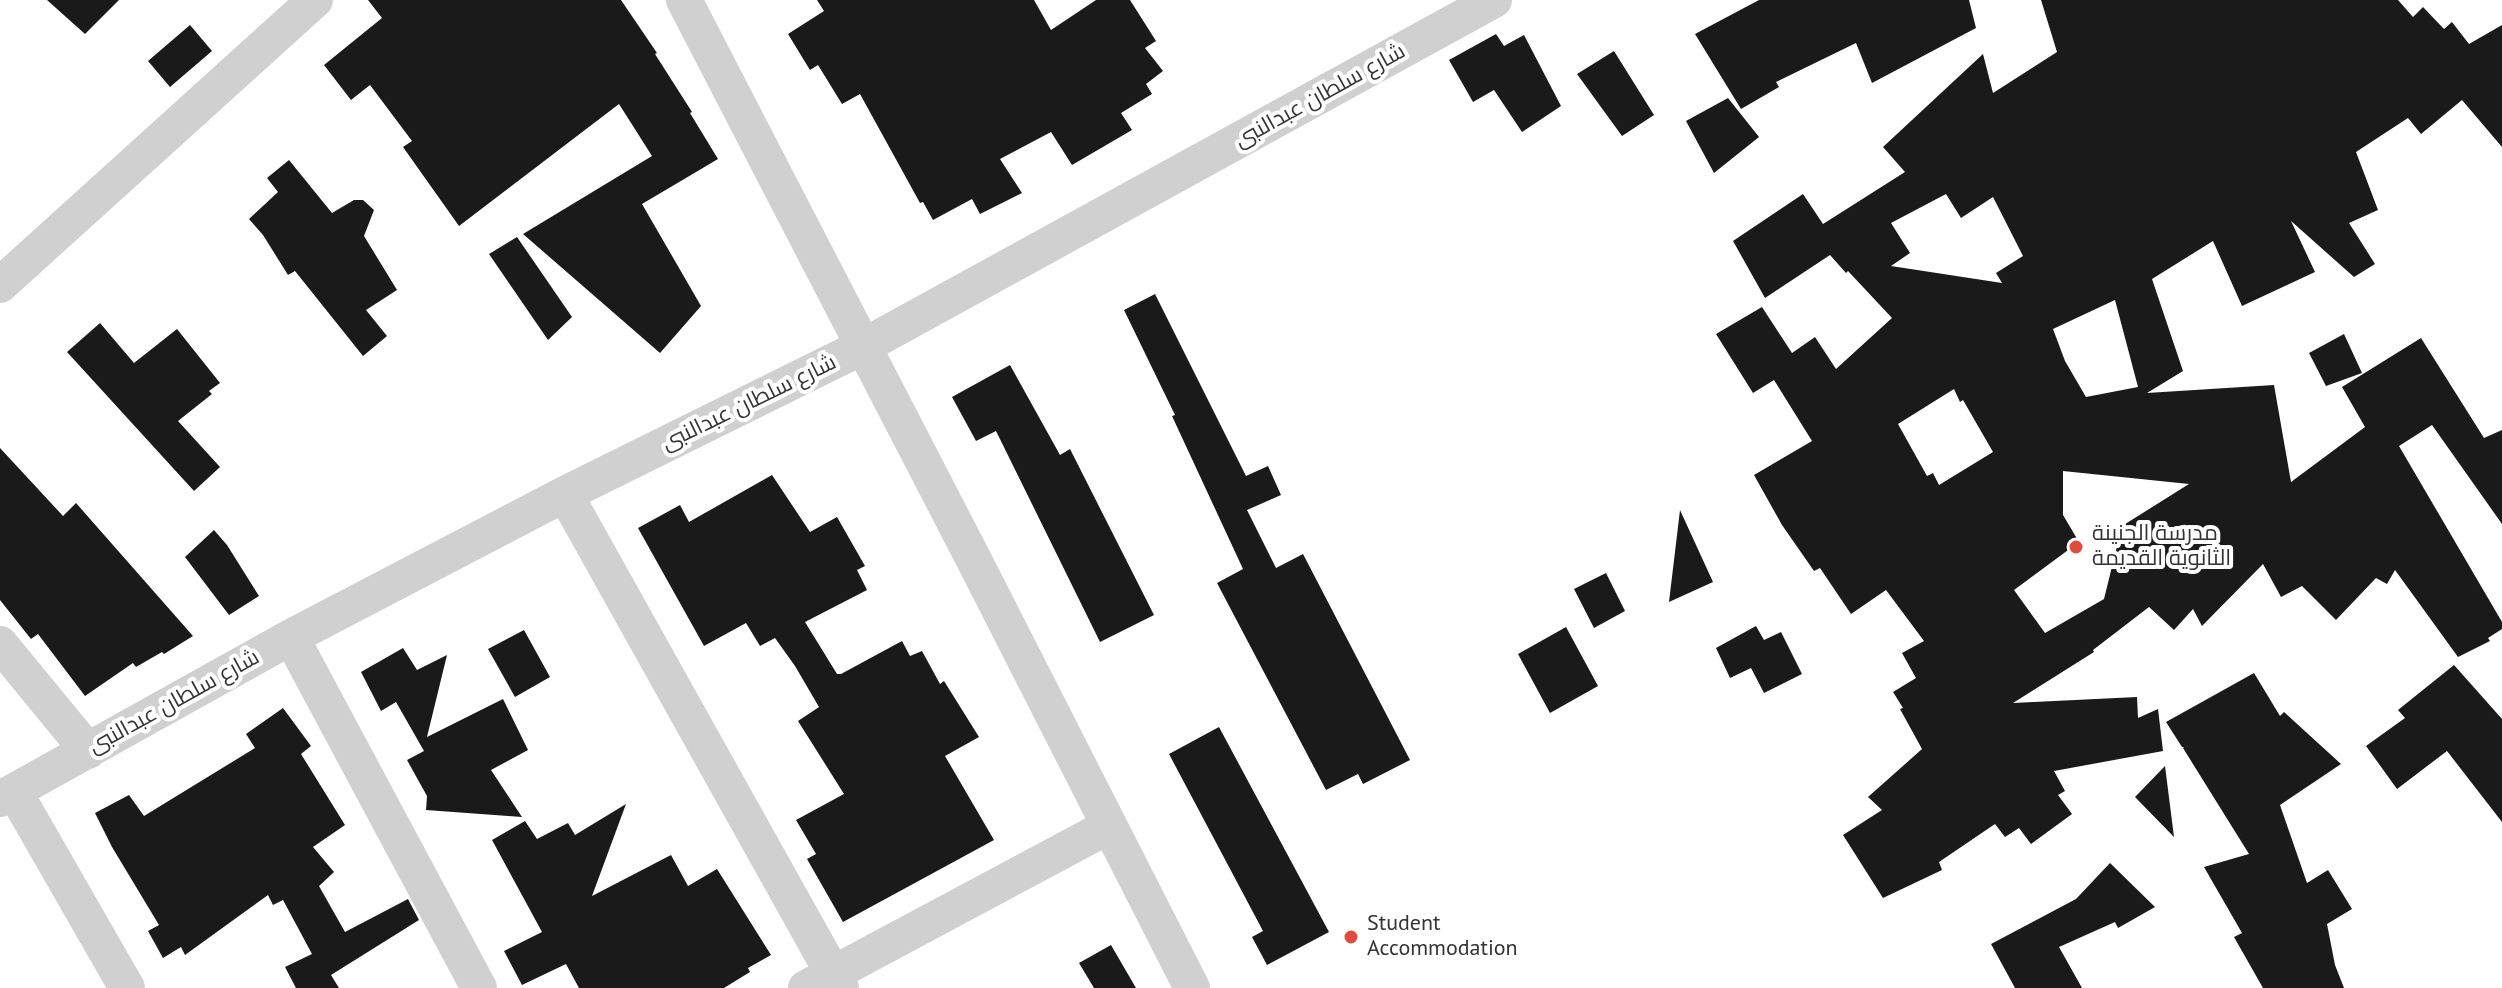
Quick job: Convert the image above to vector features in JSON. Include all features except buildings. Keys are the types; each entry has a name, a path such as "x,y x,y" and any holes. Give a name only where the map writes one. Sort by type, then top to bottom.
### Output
{"street":[{"path":"0,285 315,0"},
{"path":"684,0 1192,988"},
{"name":"شارع سلطان عبدالنبى","path":"7,795 291,637 565,494 864,346 1494,0"},
{"path":"565,494 827,983 1109,826"},
{"path":"291,637 479,988"},
{"path":"0,644 88,751"},
{"path":"7,795 127,988"}],"place":[{"name":"مدرسة الجنينة الثانوية القديمة","path":"2076,547"},
{"name":"Student Accommodation","path":"1351,937"}]}
